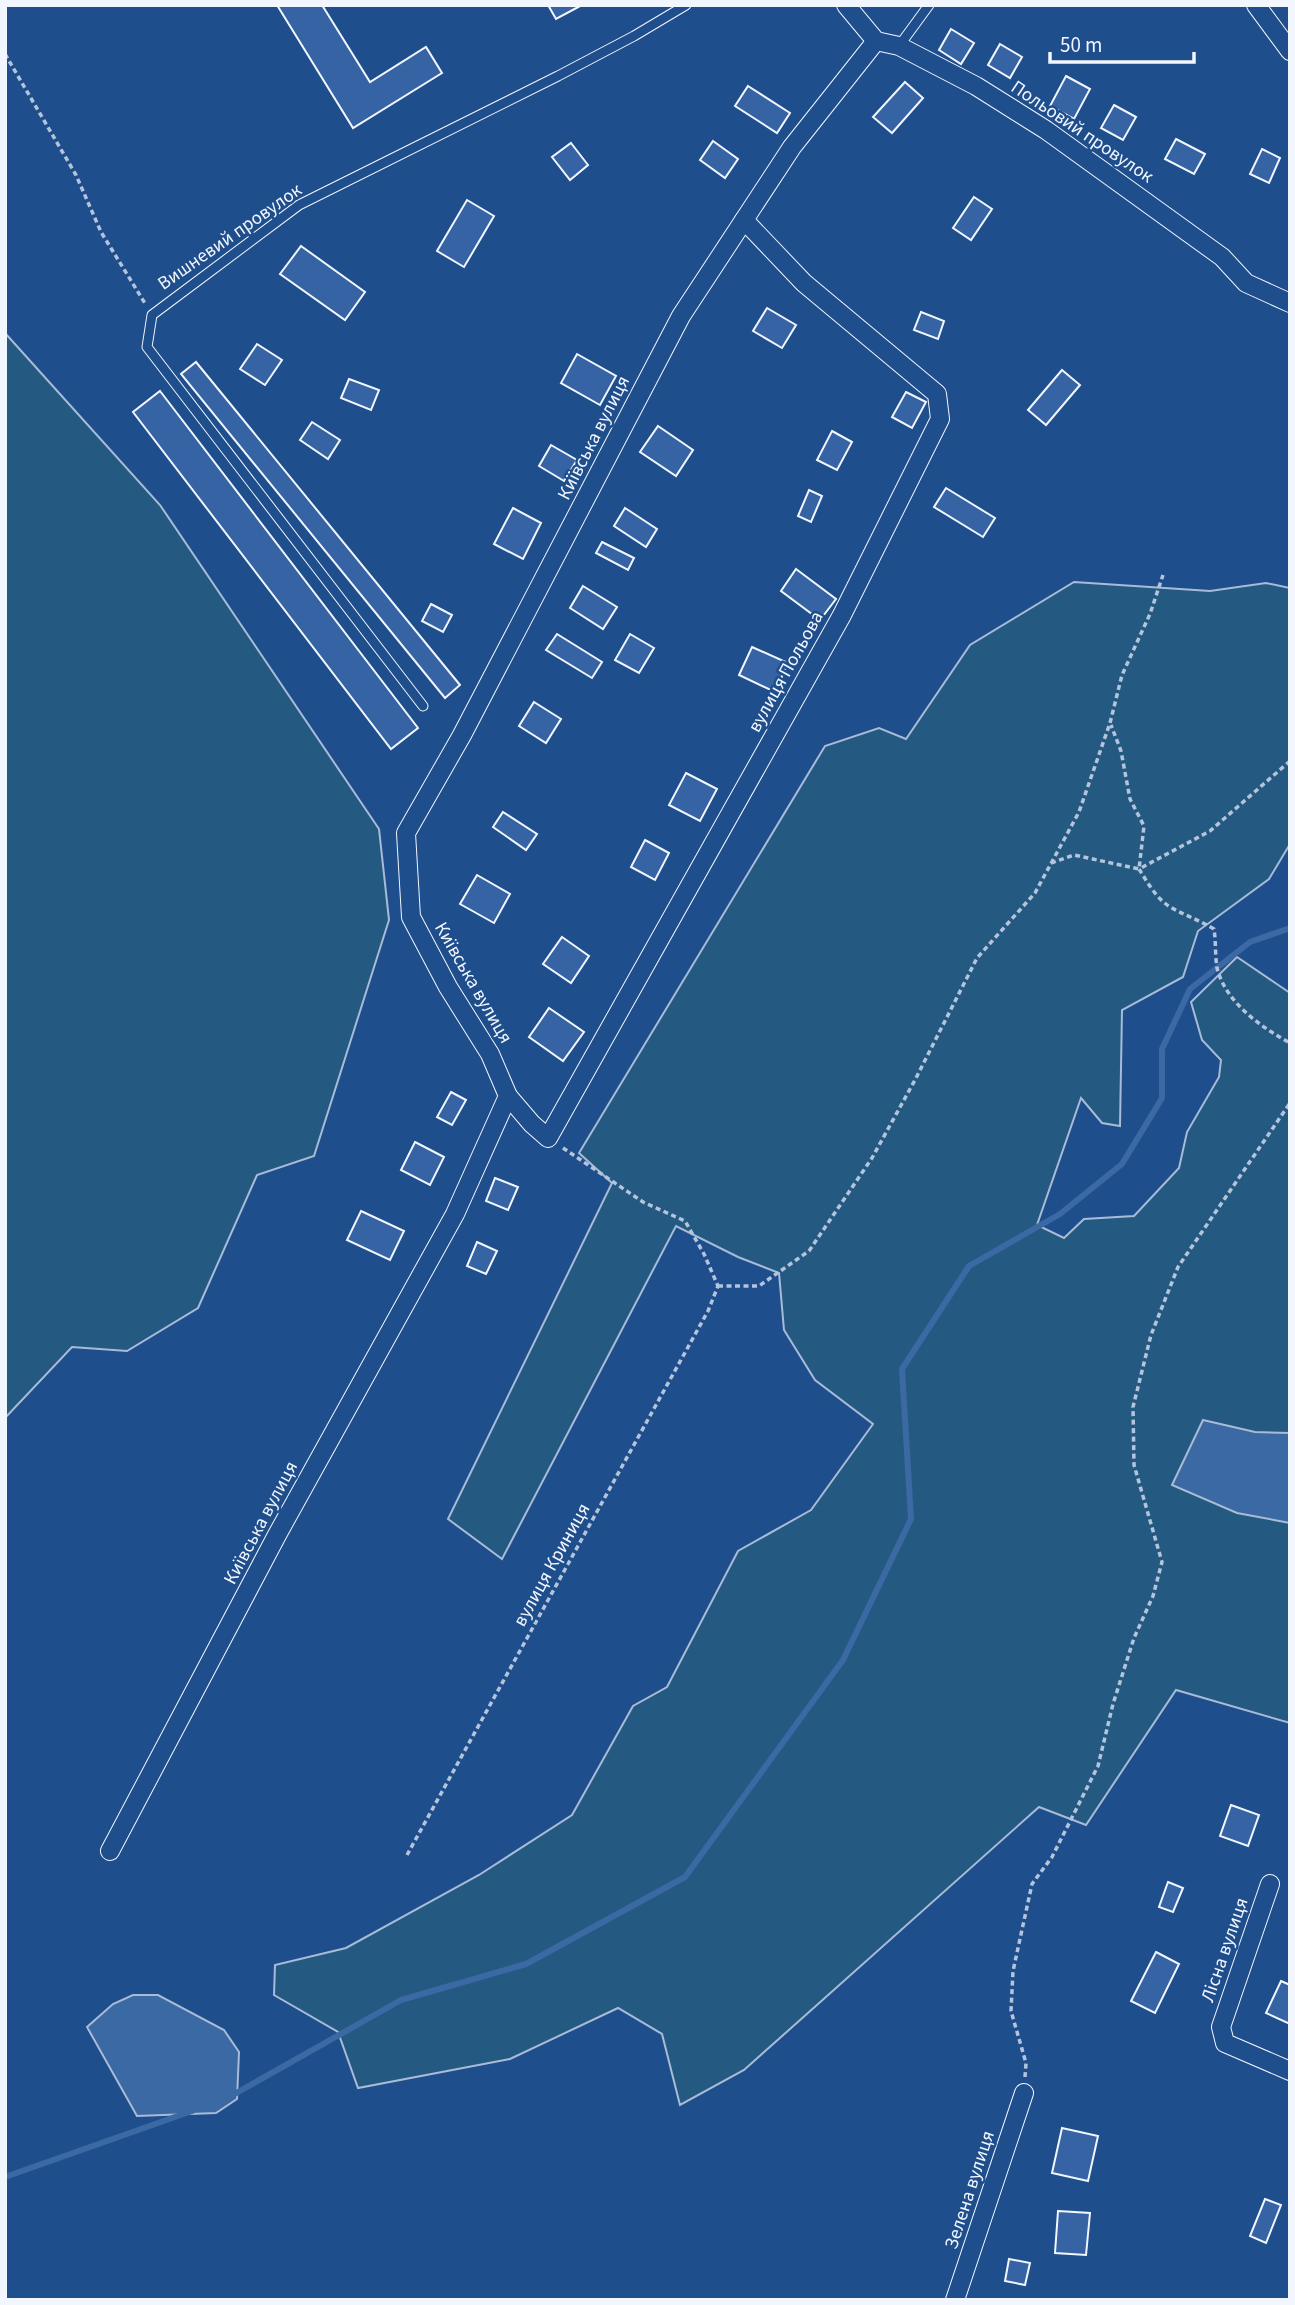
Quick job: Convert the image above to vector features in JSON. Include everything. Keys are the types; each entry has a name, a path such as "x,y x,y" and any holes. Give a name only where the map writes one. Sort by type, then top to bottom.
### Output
{"street":[{"path":"846,5 876,41"},
{"path":"1256,5 1290,51"},
{"name":"Польовий провулок","path":"876,41 899,46 976,86 1046,130 1222,257 1246,283 1290,303"},
{"name":"Київська вулиця","path":"110,1851 276,1535 455,1214 508,1096 490,1054 448,987 411,917 407,833 462,735 681,316 792,147 876,41"},
{"name":"вулиця Польова","path":"548,1138 842,615 940,419 937,394 804,283 744,219"},
{"path":"508,1096 532,1125 548,1138"},
{"name":"Лісна вулиця","path":"1270,1884 1221,2027 1225,2043 1290,2071"},
{"name":"Зелена вулиця","path":"956,2300 1024,2094"}],"lane":[{"name":"Вишневий провулок","path":"423,706 147,347 152,315 299,205 558,76 686,5"},
{"path":"899,46 929,5"}],"path":[{"path":"5,54 76,175 101,232 152,315"},
{"path":"548,1138 643,1202 685,1221 718,1286 759,1286 809,1251 872,1158 915,1080 976,958 1035,893 1079,812 1110,723 1122,675 1150,614 1163,575"},
{"path":"1110,723 1121,751 1130,799 1144,826 1139,869 1156,895 1171,908 1196,917 1214,929 1217,968 1227,989 1245,1013 1269,1032 1290,1043"},
{"path":"1051,863 1074,855 1139,869 1210,831 1290,761"},
{"path":"1024,2094 1026,2063 1011,2011 1013,1971 1032,1884 1052,1857 1098,1766 1125,1664 1153,1596 1162,1562 1134,1465 1133,1407 1151,1335 1178,1267 1290,1103"},
{"name":"вулиця Криниця","path":"407,1856 708,1311 718,1286"}],"shaded area":[{"path":"5,333 160,505 379,829 389,920 314,1156 257,1175 198,1308 127,1351 72,1347 5,1418"},
{"path":"1074,582 1210,591 1266,583 1290,588 1290,844 1269,879 1198,931 1183,977 1122,1010 1120,1126 1102,1123 1081,1098 1037,1225 1064,1238 1084,1219 1134,1216 1179,1168 1187,1132 1219,1077 1221,1060 1202,1040 1191,1002 1237,957 1290,993 1290,1723 1176,1690 1086,1825 1039,1807 744,2070 680,2105 662,2034 618,2008 510,2059 358,2088 338,2032 274,1995 275,1965 346,1948 479,1875 572,1815 633,1706 667,1687 738,1551 811,1510 873,1424 815,1380 784,1330 779,1273 738,1257 676,1226 502,1559 448,1519 612,1183 579,1153 825,746 879,728 906,739 970,645"},
{"path":"1203,1420 1255,1432 1290,1433 1290,1523 1237,1513 1172,1485"},
{"path":"133,1995 158,1995 224,2030 239,2052 237,2099 216,2113 137,2116 87,2027 113,2004"}],"building":[{"path":"277,5 322,5 370,82 426,47 442,73 353,128"},
{"path":"548,5 582,5 556,19"},
{"path":"951,29 974,43 961,64 939,50"},
{"path":"1000,44 1022,57 1010,78 988,65"},
{"path":"1066,76 1090,89 1074,119 1050,106"},
{"path":"905,82 923,98 892,133 873,117"},
{"path":"748,86 790,113 777,133 735,106"},
{"path":"1114,105 1136,117 1123,140 1101,128"},
{"path":"1176,139 1205,154 1194,174 1165,159"},
{"path":"713,141 738,159 725,178 700,160"},
{"path":"571,143 588,165 570,180 552,157"},
{"path":"1262,149 1280,158 1269,183 1250,174"},
{"path":"974,197 992,209 971,240 953,228"},
{"path":"467,200 494,216 464,267 437,251"},
{"path":"301,246 365,292 345,320 280,274"},
{"path":"767,308 796,325 782,348 753,331"},
{"path":"921,312 944,321 938,339 914,330"},
{"path":"257,344 282,360 265,385 240,369"},
{"path":"577,354 616,376 600,405 561,383"},
{"path":"196,362 460,685 445,698 181,374"},
{"path":"1062,370 1080,385 1046,425 1028,410"},
{"path":"349,379 379,390 371,410 341,398"},
{"path":"160,391 418,728 391,749 133,412"},
{"path":"906,392 926,402 912,428 892,417"},
{"path":"312,422 340,440 328,459 300,440"},
{"path":"658,426 693,450 676,476 640,452"},
{"path":"832,431 852,442 837,470 817,460"},
{"path":"551,445 577,460 564,481 539,466"},
{"path":"946,488 995,518 983,537 934,507"},
{"path":"809,490 822,496 811,522 798,516"},
{"path":"513,508 541,523 523,559 494,544"},
{"path":"625,508 657,529 646,547 614,526"},
{"path":"602,542 634,558 628,570 596,553"},
{"path":"796,569 836,599 820,620 781,591"},
{"path":"583,586 617,607 603,629 570,608"},
{"path":"431,604 452,615 443,632 422,621"},
{"path":"557,634 602,662 592,678 546,650"},
{"path":"630,634 654,648 639,673 615,660"},
{"path":"752,647 788,663 775,692 739,675"},
{"path":"534,702 561,719 546,743 519,726"},
{"path":"686,773 717,789 700,821 669,805"},
{"path":"503,812 537,834 526,850 493,827"},
{"path":"645,840 669,853 655,880 631,867"},
{"path":"477,875 510,894 494,923 460,904"},
{"path":"562,937 589,956 571,983 543,964"},
{"path":"549,1008 584,1032 563,1061 529,1037"},
{"path":"451,1092 466,1100 452,1125 437,1117"},
{"path":"415,1142 444,1157 430,1185 401,1170"},
{"path":"495,1178 518,1187 508,1210 486,1201"},
{"path":"361,1211 404,1231 390,1260 347,1240"},
{"path":"477,1242 497,1251 486,1274 467,1266"},
{"path":"1231,1805 1259,1815 1248,1846 1220,1836"},
{"path":"1168,1882 1183,1888 1173,1912 1159,1907"},
{"path":"1156,1952 1179,1964 1155,2013 1131,2001"},
{"path":"1281,1981 1290,1985 1290,2024 1266,2013"},
{"path":"1062,2128 1098,2136 1088,2181 1052,2173"},
{"path":"1265,2199 1281,2205 1266,2243 1250,2236"},
{"path":"1058,2211 1090,2213 1086,2255 1055,2253"},
{"path":"1009,2259 1030,2263 1025,2285 1005,2281"}],"waterway":[{"path":"231,2096 401,2000 526,1964 685,1877 843,1660 911,1519 902,1369 969,1266 1060,1214 1122,1164 1162,1098 1162,1049 1190,989 1250,942 1290,928"},
{"path":"5,2177 192,2111"}]}
